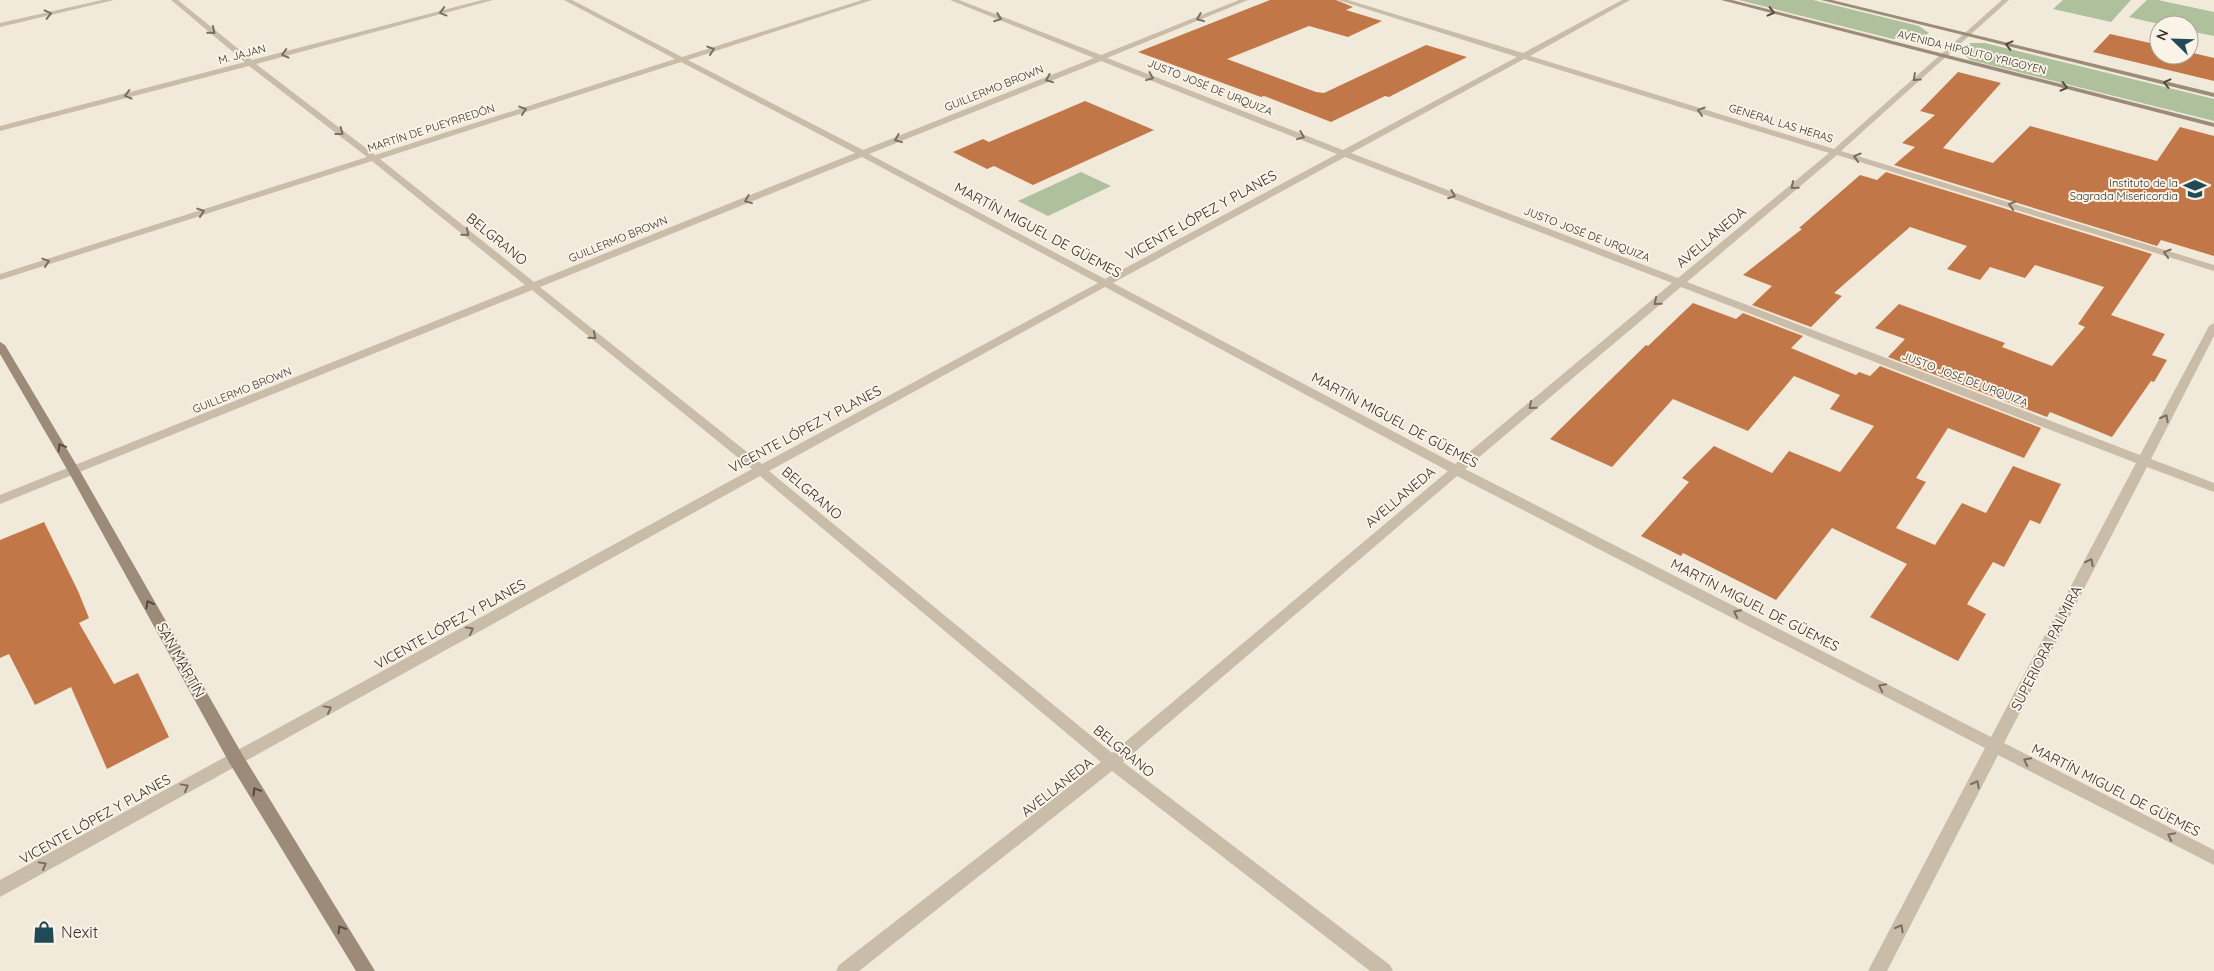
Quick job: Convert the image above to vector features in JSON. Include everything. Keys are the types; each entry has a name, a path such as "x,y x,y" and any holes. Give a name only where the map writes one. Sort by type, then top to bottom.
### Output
{"main road":[{"name":"AVENIDA HIPÓLITO YRIGOYEN","path":"1724,0 2214,124"},
{"name":"AVENIDA HIPÓLITO YRIGOYEN","path":"1824,0 2214,95"},
{"name":"SAN MARTÍN","path":"0,345 74,471 236,759 366,971"}],"street":[{"path":"0,25 111,0"},
{"name":"BELGRANO","path":"174,0 250,63 374,158 761,470 1112,762 1384,971"},
{"name":"M. JAJAN","path":"0,129 490,0"},
{"name":"MARTÍN MIGUEL DE GÜEMES","path":"567,0 863,154 1456,470 2214,858"},
{"name":"MARTÍN DE PUEYRREDÓN","path":"0,276 869,0"},
{"name":"JUSTO JOSÉ DE URQUIZA","path":"953,0 1345,154 2214,488"},
{"name":"GUILLERMO BROWN","path":"0,500 1245,0"},
{"name":"GENERAL LAS HERAS","path":"1340,0 2214,268"},
{"name":"VICENTE LÓPEZ Y PLANES","path":"0,889 761,470 1627,0"},
{"name":"AVELLANEDA","path":"845,971 1112,762 1836,151 2006,0"},
{"name":"SUPERIORA PALMIRA","path":"1877,971 1996,745 2142,460 2214,326"}],"green space":[{"path":"1739,0 1813,0 1919,26 1929,33 1919,39 1893,39"},
{"path":"2063,0 2131,0 2111,22 2053,9"},
{"path":"2147,0 2158,0 2214,12 2214,36 2199,33 2199,15 2149,15 2149,22 2129,17"},
{"path":"1970,43 1985,43 2214,99 2214,121 1970,60 1961,50"},
{"path":"1081,172 1111,186 1048,216 1018,201"}],"building":[{"path":"1270,0 1336,0 1353,7 1346,10 1382,21 1348,37 1309,26 1227,59 1316,92 1324,93 1426,45 1467,57 1389,97 1385,96 1331,122 1264,96 1261,97 1138,52"},
{"path":"2110,34 2149,43 2149,65 2199,65 2199,54 2214,58 2214,81 2093,52"},
{"path":"1958,72 2001,83 1943,148 1993,163 2030,126 2157,161 2180,127 2214,136 2214,256 2161,240 2157,246 1894,165 1915,147 1902,143 1935,115 1920,111"},
{"path":"1085,101 1154,130 1033,185 994,166 987,169 953,152 983,139 989,142"},
{"path":"1886,172 2152,254 2111,315 2165,334 2152,355 2167,360 2154,382 2151,381 2112,437 2050,412 2047,417 1888,357 1905,339 1875,328 1899,304 2005,343 2002,347 2052,366 2085,327 2078,324 2104,287 2035,265 2025,278 1990,267 1980,280 1947,269 1967,246 1910,227 1834,293 1842,296 1811,327 1752,305 1772,286 1743,275 1802,229 1799,228 1860,175 1877,180"},
{"path":"1693,303 1736,319 1743,313 1803,336 1791,348 1856,375 1859,372 1870,376 1880,366 2041,428 2024,458 1948,428 1916,478 1926,482 1896,528 1935,545 1962,503 1986,513 2013,466 2061,484 2040,524 2030,520 2004,567 1993,562 1967,604 1986,614 1958,661 1870,617 1907,564 1832,528 1776,600 1683,553 1681,556 1641,536 1689,482 1682,478 1714,446 1772,473 1789,451 1840,472 1874,426 1830,409 1840,395 1794,376 1748,431 1673,399 1612,467 1550,439 1646,345 1648,346"},
{"path":"44,522 89,618 79,623 114,684 138,673 169,737 107,769 71,687 35,705 9,654 0,658 0,540"}],"place":[{"name":"Instituto de la Sagrada Misericordia","path":"2195,189"},
{"name":"Nexit","path":"44,932"}]}
